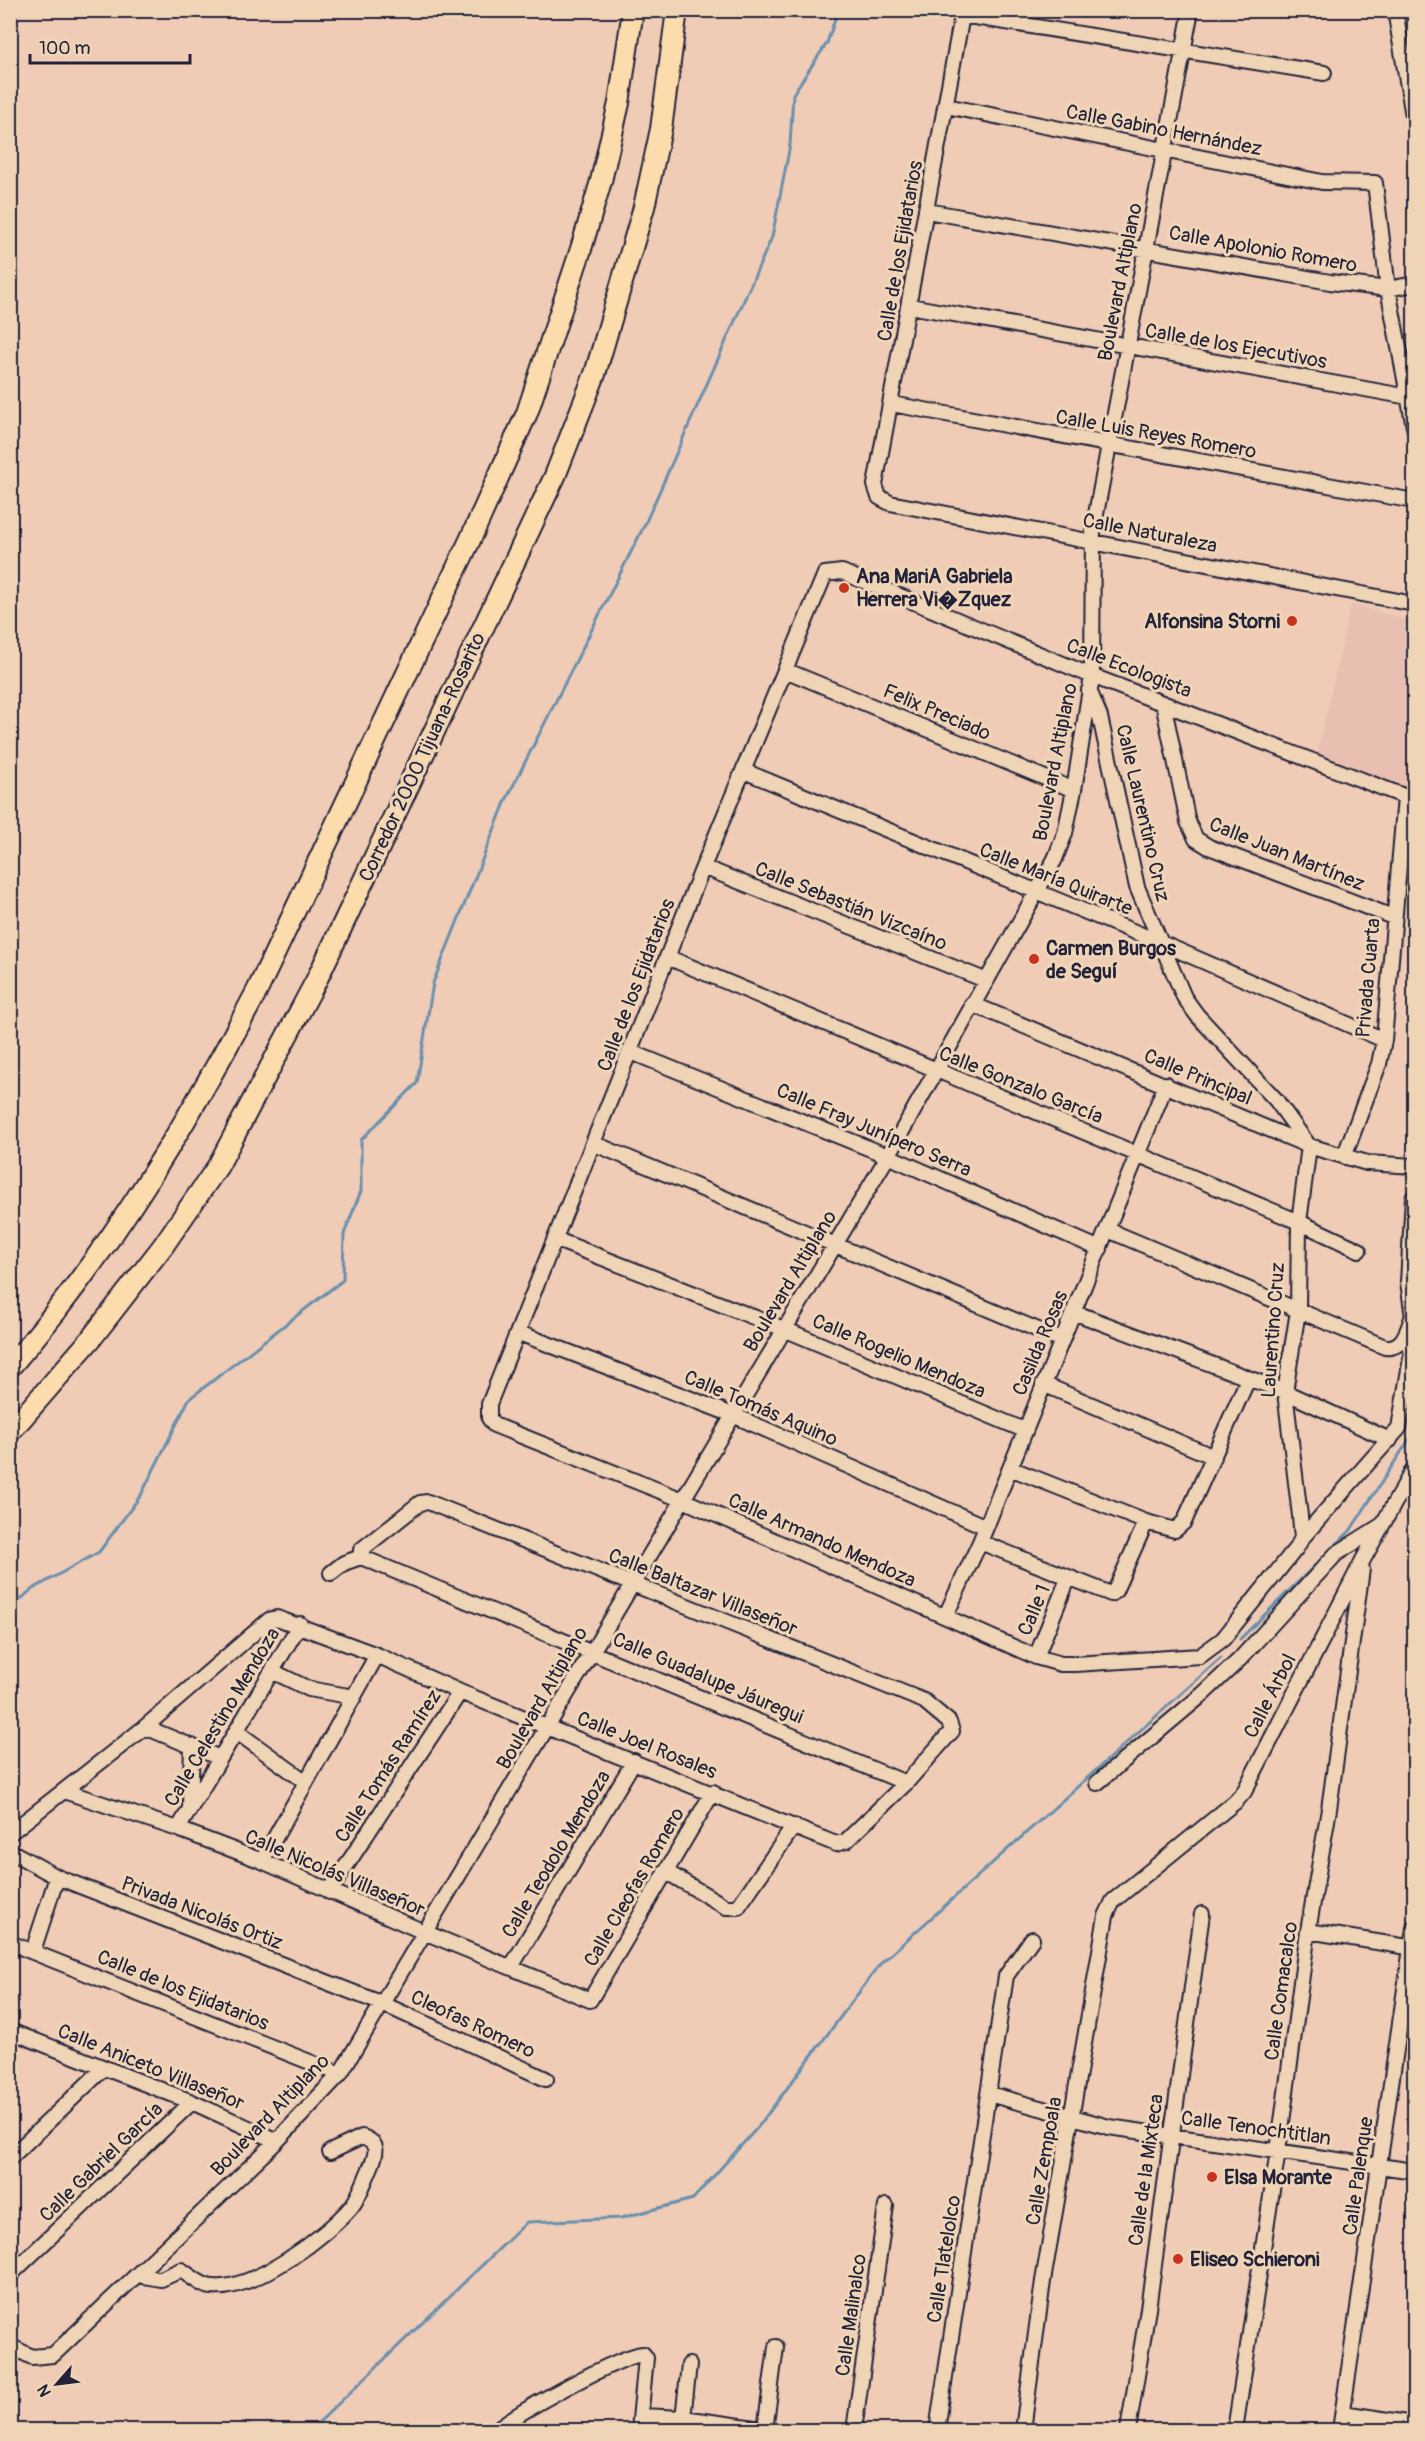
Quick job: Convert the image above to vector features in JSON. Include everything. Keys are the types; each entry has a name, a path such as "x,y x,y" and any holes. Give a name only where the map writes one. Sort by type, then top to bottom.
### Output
{"highway":[{"path":"10,1367 48,1322 124,1221 219,1063 257,991 471,540 527,413 581,249 619,103 633,10"},
{"name":"Corredor 2000 Tijuana-Rosarito","path":"10,1432 90,1340 163,1246 218,1166 317,979 555,477 595,374 644,207 661,129 677,10"}],"street":[{"name":"Boulevard Altiplano","path":"10,2346 32,2357 53,2355 277,2141 340,2074 836,1244 888,1156 985,980 1038,893 1061,846 1074,790 1090,683 1093,542 1127,346 1191,10"},
{"path":"1395,10 1414,122"},
{"path":"962,13 1324,73"},
{"name":"Calle de los Ejidatarios","path":"879,497 875,485 892,404 962,13"},
{"name":"Calle Gabino Hernández","path":"946,106 1322,182 1375,183 1388,289"},
{"name":"Calle Apolonio Romero","path":"927,211 1330,282 1388,289 1414,284"},
{"path":"1388,289 1412,398 1414,427"},
{"name":"Calle de los Ejecutivos","path":"910,306 1412,398"},
{"name":"Calle Luis Reyes Romero","path":"892,404 1414,501"},
{"name":"Calle Naturaleza","path":"879,497 891,503 1414,604"},
{"name":"Calle de los Ejidatarios","path":"489,1418 489,1404 557,1240 703,867 821,579 831,572"},
{"name":"Calle Ecologista","path":"831,572 842,572 1090,683 1163,703 1410,799"},
{"name":"Felix Preciado","path":"785,670 1074,790"},
{"name":"Calle Laurentino Cruz","path":"1090,683 1100,717 1137,887 1159,942 1190,1007 1276,1100 1309,1146"},
{"name":"Calle Juan Martínez","path":"1163,703 1188,822 1196,839 1209,847 1393,917"},
{"name":"Calle María Quirarte","path":"744,771 1159,942 1384,1040"},
{"name":"Privada Cuarta","path":"1344,1157 1379,1064 1384,1040 1393,917 1410,799"},
{"name":"Calle Sebastián Vizcaíno","path":"703,867 985,980"},
{"name":"Calle Gonzalo García","path":"667,957 1299,1222 1359,1250"},
{"name":"Calle Principal","path":"972,1004 1309,1146 1367,1163 1414,1166"},
{"name":"Calle Fray Junípero Serra","path":"631,1052 888,1156 1100,1249"},
{"name":"Casilda Rosas","path":"946,1615 980,1542 1166,1084"},
{"path":"595,1144 1062,1340"},
{"name":"Laurentino Cruz","path":"1302,1538 1286,1392 1298,1311 1299,1222 1309,1146"},
{"path":"1108,1230 1385,1347 1400,1341 1414,1315 1408,1282 1413,1198"},
{"name":"Calle Rogelio Mendoza","path":"557,1240 784,1329 1024,1431"},
{"path":"1073,1312 1286,1392 1390,1440"},
{"name":"Calle Tomás Aquino","path":"519,1333 732,1415 986,1527"},
{"name":"Calle Armando Mendoza","path":"489,1418 500,1429 683,1500 946,1615 1036,1657 1061,1664 1200,1656 1222,1639 1302,1538 1399,1428 1409,1384 1412,1352 1400,1341"},
{"path":"1010,1468 1146,1522 1169,1530 1180,1528 1248,1379"},
{"path":"1043,1384 1214,1457"},
{"name":"Calle Árbol","path":"1113,1901 1235,1802 1244,1792 1364,1557 1414,1468"},
{"name":"Calle Baltazar Villaseñor","path":"361,1557 361,1550 424,1502 924,1701 949,1722 952,1731 950,1736 906,1783"},
{"path":"980,1542 1104,1593 1113,1593 1146,1522"},
{"path":"1097,1783 1203,1694 1239,1660 1336,1554 1384,1524"},
{"path":"331,1573 344,1563 361,1557"},
{"name":"Calle Guadalupe Jáuregui","path":"361,1557 906,1783"},
{"name":"Calle Comacalco","path":"1235,2430 1278,2151 1308,1931 1329,1809 1364,1557"},
{"name":"Calle 1","path":"1036,1657 1068,1579"},
{"name":"Calle Joel Rosales","path":"145,1727 269,1620 283,1618 836,1844 843,1844 906,1783"},
{"name":"Calle Celestino Mendoza","path":"178,1829 300,1624"},
{"path":"1222,1639 1239,1660"},
{"path":"262,1861 377,1655"},
{"path":"272,1671 309,1689 354,1697"},
{"name":"Calle Tomás Ramírez","path":"329,1892 460,1692"},
{"path":"10,1833 145,1727 220,1758"},
{"path":"237,1732 306,1782"},
{"path":"190,1808 192,1746"},
{"name":"Calle Teodolo Mendoza","path":"511,1967 634,1761"},
{"name":"Calle Nicolás Villaseñor","path":"63,1791 178,1829 262,1861 329,1892 587,1999"},
{"name":"Calle Cleofas Romero","path":"587,1999 592,1998 713,1792"},
{"path":"665,1871 726,1907 738,1907 794,1826"},
{"name":"Privada Nicolás Ortiz","path":"10,1851 57,1877 383,2004"},
{"path":"33,1951 57,1877"},
{"name":"Calle Zempoala","path":"1023,2430 1043,2281 1072,2117 1089,2001 1106,1916 1113,1901"},
{"name":"Calle de la Mixteca","path":"1128,2430 1148,2309 1202,1914"},
{"name":"Calle Palenque","path":"1340,2430 1414,1928"},
{"path":"1308,1931 1413,1947"},
{"path":"989,2094 1006,1976 1032,1939"},
{"name":"Calle de los Ejidatarios","path":"10,1943 340,2074"},
{"name":"Cleofas Romero","path":"383,2004 546,2079"},
{"name":"Calle Aniceto Villaseñor","path":"12,2035 192,2102 277,2141"},
{"path":"10,2158 103,2069"},
{"name":"Calle Tenochtitlan","path":"989,2094 1109,2127 1414,2171"},
{"name":"Calle Tlatelolco","path":"937,2430 989,2094"},
{"name":"Calle Gabriel García","path":"10,2275 192,2102"},
{"path":"138,2276 161,2279 181,2270 206,2286 236,2286 253,2279 297,2252 340,2219 354,2203 376,2156 376,2146 372,2141 362,2138 330,2152"},
{"name":"Calle Malinalco","path":"854,2430 886,2206"},
{"path":"765,2430 776,2346"},
{"path":"496,2430 510,2419 581,2380 638,2355 646,2358 639,2430"},
{"path":"682,2418 689,2365"},
{"path":"1343,2413 1414,2424"},
{"path":"641,2416 682,2418 723,2427 770,2430"}],"shaded area":[{"path":"1351,604 1414,622 1414,792 1317,754"}],"waterway":[{"path":"10,1609 31,1590 99,1552 141,1495 189,1399 343,1280 344,1234 361,1191 361,1140 417,1083 433,983 506,800 645,524 772,237 790,145 793,94 827,43 838,10"},
{"path":"1240,1639 1350,1531 1414,1432"},
{"path":"311,2430 527,2222 621,2218 693,2199 758,2127 881,1963 1221,1658"}],"place":[{"name":"Ana MariA Gabriela Herrera Vi�Zquez","path":"844,588"},
{"name":"Alfonsina Storni","path":"1292,621"},
{"name":"Carmen Burgos de Seguí","path":"1034,959"},
{"name":"Elsa Morante","path":"1212,2177"},
{"name":"Eliseo Schieroni","path":"1178,2259"}]}
